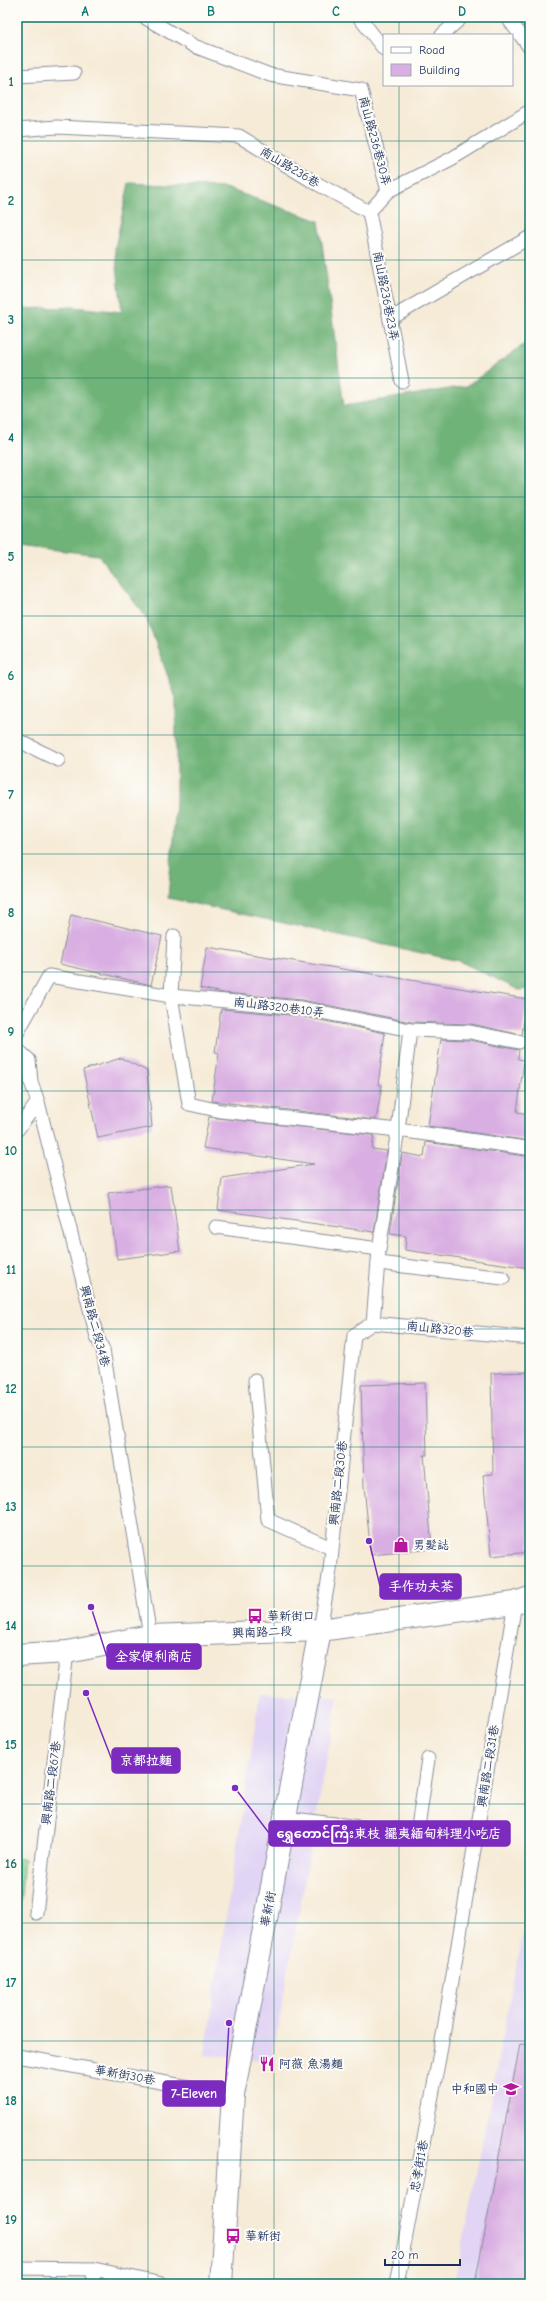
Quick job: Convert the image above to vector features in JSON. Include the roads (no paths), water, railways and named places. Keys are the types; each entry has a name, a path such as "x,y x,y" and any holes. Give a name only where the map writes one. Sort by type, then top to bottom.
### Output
{"street":[{"name":"興南路二段","path":"17,1655 67,1652 150,1636 320,1630 522,1600"},
{"name":"華新街","path":"221,2284 232,2095 320,1630"}],"lane":[{"name":"南山路236巷30弄","path":"144,17 194,46 270,75 361,90 388,191"},
{"path":"359,17 383,48"},
{"path":"443,34 462,17"},
{"path":"507,17 530,48"},
{"path":"17,76 74,73"},
{"path":"369,212 388,191 451,159 530,111"},
{"name":"南山路236巷","path":"17,130 57,126 238,136 314,182 369,212"},
{"name":"南山路236巷23弄","path":"369,212 402,381"},
{"path":"390,318 530,236"},
{"path":"17,740 58,760"},
{"path":"174,936 171,996 189,1104 221,1111 398,1130 526,1148"},
{"name":"南山路320巷10弄","path":"17,1033 49,976 171,996 301,1008 410,1030 470,1032 519,1042"},
{"path":"373,1323 379,1249 398,1130 410,1030"},
{"name":"興南路二段34巷","path":"17,1049 29,1060 31,1082 38,1102 97,1337 103,1350 150,1636"},
{"path":"17,1130 38,1102"},
{"path":"216,1228 379,1249"},
{"path":"379,1263 503,1278"},
{"name":"興南路二段30巷","path":"320,1630 330,1570 331,1548 354,1335 373,1323"},
{"name":"南山路320巷","path":"373,1323 530,1338"},
{"path":"255,1380 268,1520 331,1548"},
{"name":"興南路二段31巷","path":"441,2047 522,1600"},
{"name":"興南路二段67巷","path":"36,1913 67,1652"},
{"path":"285,1818 417,1834 428,1759"},
{"name":"忠孝街1巷","path":"397,2284 441,2047"},
{"name":"華新街30巷","path":"17,2056 232,2095"},
{"path":"17,2268 94,2269 162,2284"},
{"path":"93,2284 94,2269"}],"place":[{"name":"手作功夫茶","path":"369,1541"},
{"name":"男髮誌","path":"401,1545"},
{"name":"全家便利商店","path":"91,1607"},
{"name":"華新街口","path":"255,1616"},
{"name":"京都拉麵","path":"86,1693"},
{"name":"ရွှေတောင်ကြီး東枝 擺夷緬甸料理小吃店","path":"235,1788"},
{"name":"7-Eleven","path":"229,2023"},
{"name":"阿薇 魚湯麵","path":"267,2064"},
{"name":"中和國中","path":"511,2089"},
{"name":"華新街","path":"233,2236"}]}
